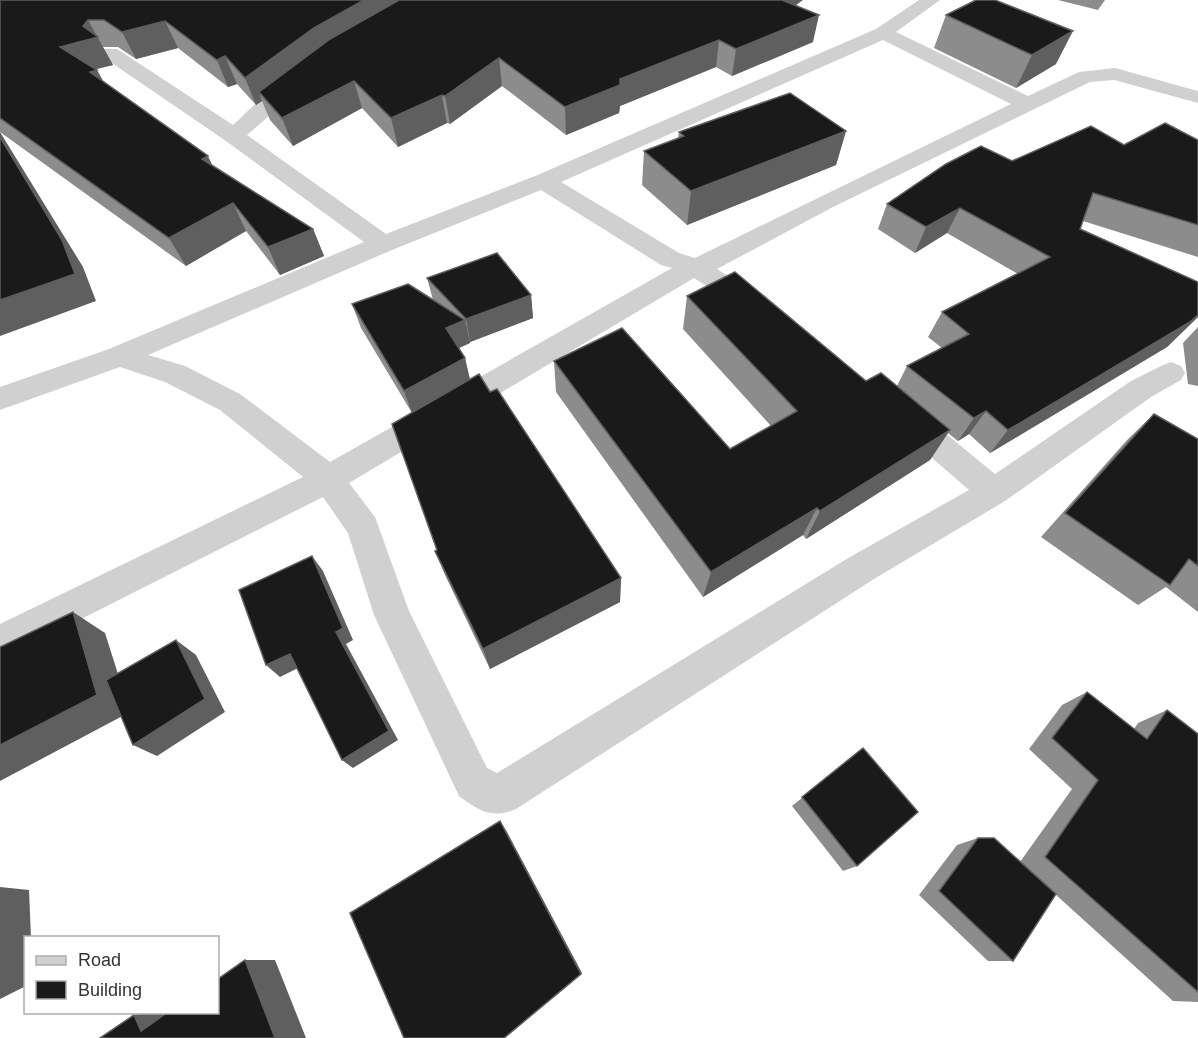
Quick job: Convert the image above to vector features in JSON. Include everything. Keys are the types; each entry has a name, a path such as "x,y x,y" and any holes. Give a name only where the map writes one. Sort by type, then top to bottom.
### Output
{"street":[{"path":"0,399 119,356 383,244 543,181 883,33 931,0"},
{"path":"883,33 1028,104"},
{"path":"110,53 234,136 383,244"},
{"path":"234,136 275,98 315,70"},
{"path":"0,643 328,479 694,266 711,262 825,202 1086,76 1115,74 1198,97"},
{"path":"543,181 670,259 694,266 777,321"},
{"path":"119,356 175,374 230,402 328,479 363,527 392,615 473,782 487,792 501,794 862,568 994,492 1141,389 1171,373"},
{"path":"886,402 994,492"}],"building":[{"path":"0,0 364,0 314,28 245,78 225,56 217,60 165,21 122,32 104,20 88,20 83,26 98,37 60,47 97,70 90,72 208,156 202,159 313,229 268,247 233,203 169,238 0,118"},
{"path":"399,0 782,0 819,15 736,49 719,40 620,79 620,85 565,107 499,58 445,96 442,95 391,118 354,81 282,118 259,92 330,39"},
{"path":"976,0 995,0 1073,31 1032,55 946,15"},
{"path":"790,93 846,131 691,191 644,151 684,136 679,132"},
{"path":"1165,123 1198,140 1198,225 1093,193 1080,229 1198,282 1198,315 1190,322 1008,430 986,411 974,418 907,366 969,334 942,312 1050,257 960,208 926,227 887,204 946,164 981,146 1012,161 1091,126 1124,145"},
{"path":"0,137 62,240 75,274 0,300"},
{"path":"497,253 531,295 466,319 427,278"},
{"path":"735,272 866,381 881,373 950,430 820,511 817,508 711,572 554,361 622,328 730,449 797,411 687,296"},
{"path":"408,284 465,320 446,328 465,358 404,391 352,304"},
{"path":"479,374 490,392 497,389 621,578 483,649 435,551 437,550 392,424"},
{"path":"1154,414 1198,439 1198,566 1189,559 1170,585 1065,513"},
{"path":"312,556 343,628 336,632 389,731 342,760 290,654 266,665 239,590"},
{"path":"73,612 97,695 0,745 0,647"},
{"path":"176,640 205,699 133,745 106,680"},
{"path":"1087,692 1147,739 1167,710 1198,734 1198,992 1045,857 1098,780 1052,738"},
{"path":"863,748 918,812 857,866 802,797"},
{"path":"500,821 581,974 504,1038 404,1038 350,913"},
{"path":"978,838 994,838 1056,894 1013,961 939,891"},
{"path":"245,960 275,1038 100,1038 134,1015 141,1031 165,1014 219,1014 219,978"}]}
